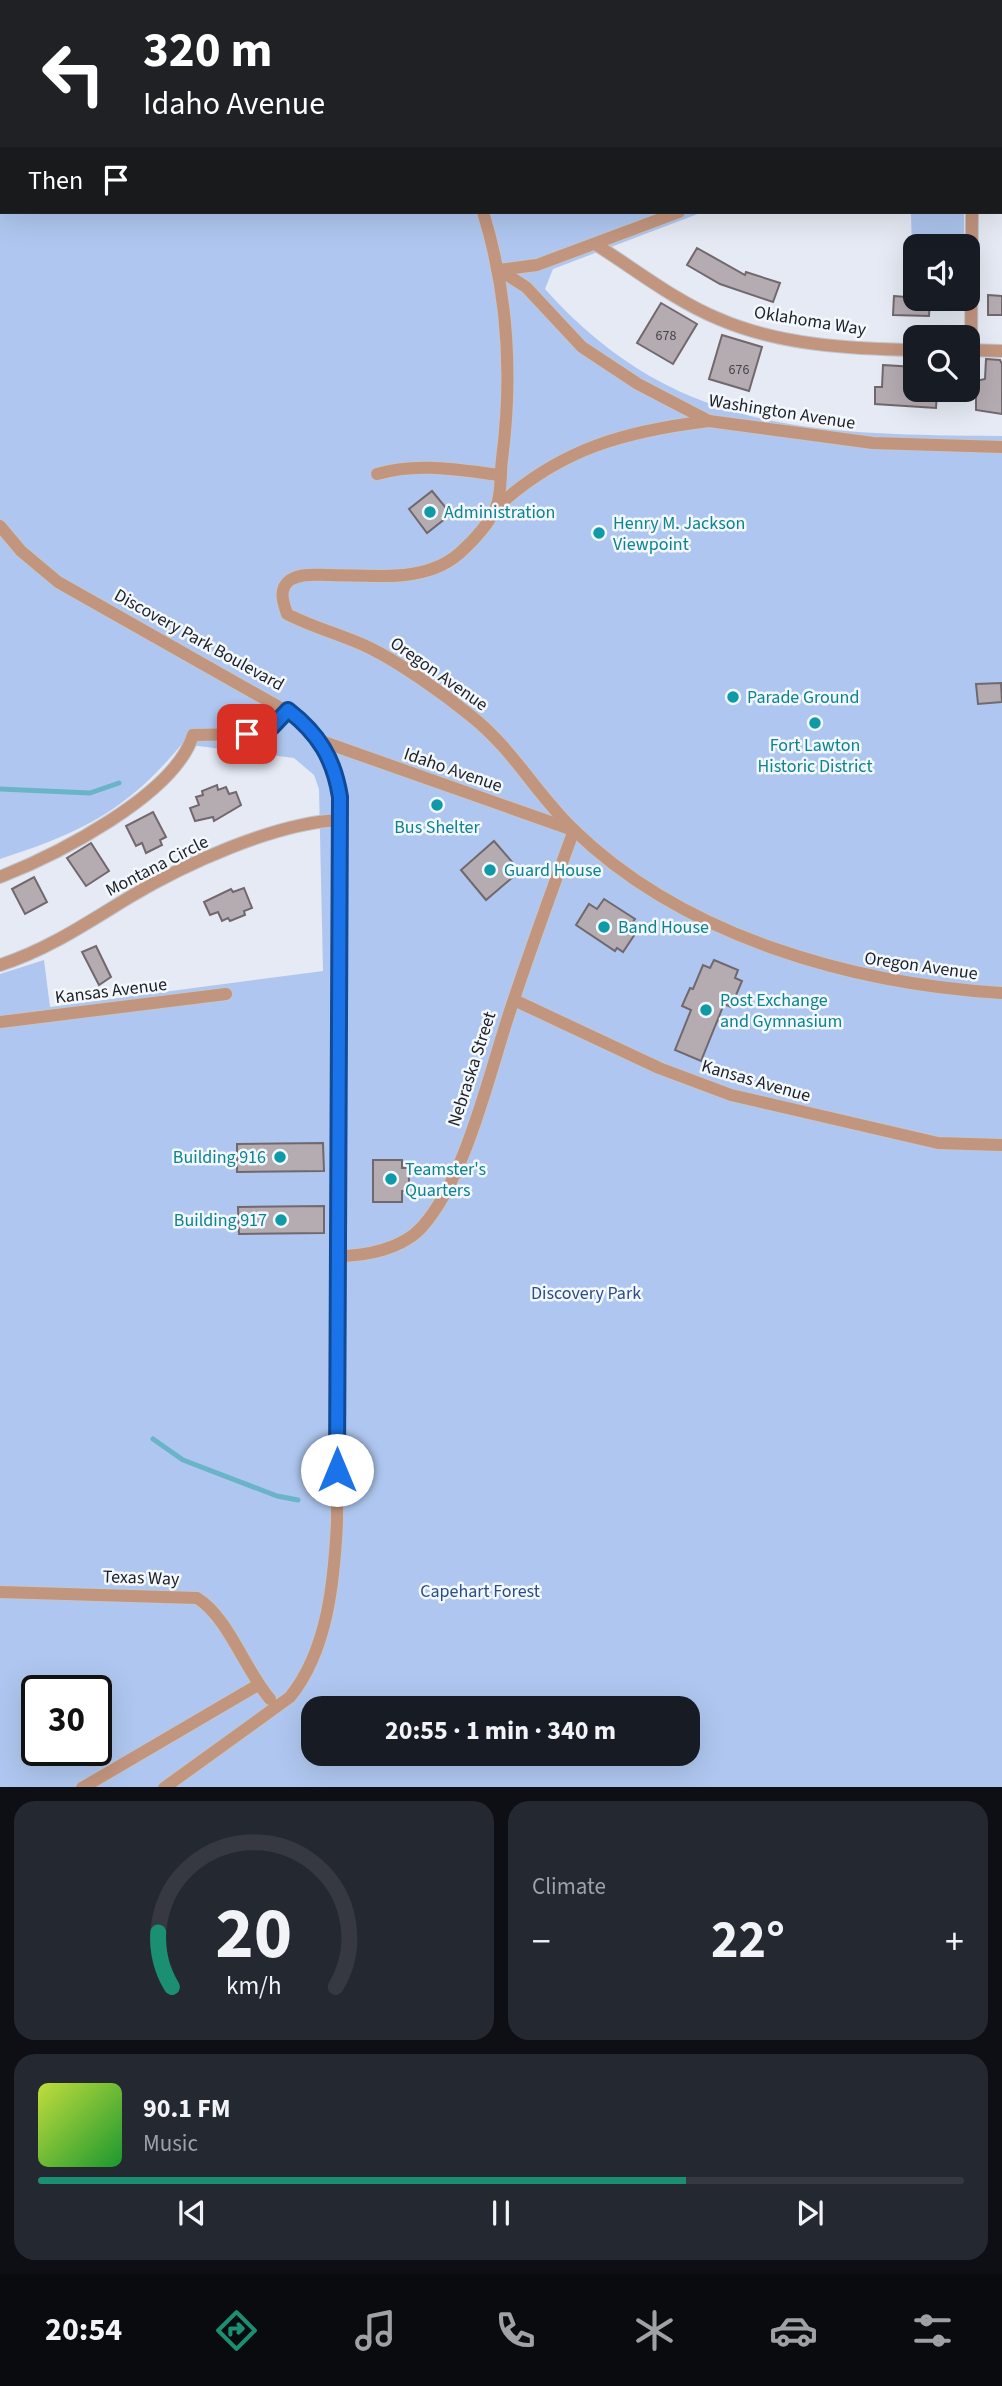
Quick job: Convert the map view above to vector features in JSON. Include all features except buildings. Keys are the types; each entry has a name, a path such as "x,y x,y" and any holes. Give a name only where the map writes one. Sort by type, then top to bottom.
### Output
{"street":[{"path":"484,214 499,270 509,390 497,507"},
{"path":"499,270 537,265 674,214"},
{"path":"970,325 972,214"},
{"name":"Oklahoma Way","path":"595,244 676,295 732,324 801,340 903,349"},
{"name":"Washington Avenue","path":"499,270 526,287 582,347 638,384 709,421 873,443 1002,447"},
{"path":"980,350 1002,351"},
{"path":"497,507 522,484 549,465 599,443 650,429 709,421"},
{"path":"377,474 398,468 422,467 500,475"},
{"name":"Oregon Avenue","path":"497,507 463,551 429,571 406,575 302,576 289,581 283,588 282,600 287,614 372,649 400,665 470,715 511,753 574,830 626,872 686,911 754,941 860,975 1002,993"},
{"name":"Discovery Park Boulevard","path":"0,526 21,551 58,582 288,710 321,741 328,751 337,780 338,1255 335,1558 315,1654 301,1683 278,1708 164,1787"},
{"path":"0,877 75,841 148,795 184,755 193,736 247,734 272,727 288,710"},
{"name":"Idaho Avenue","path":"321,741 574,830"},
{"name":"Montana Circle","path":"0,965 50,945 169,875 214,855 275,834 323,821 339,820"},
{"name":"Nebraska Street","path":"338,1255 356,1256 404,1241 421,1227 454,1174 574,830"},
{"name":"Kansas Avenue","path":"0,1022 226,994"},
{"name":"Kansas Avenue","path":"514,1000 656,1067 731,1095 937,1143 1002,1145"},
{"name":"Texas Way","path":"0,1592 197,1598 209,1605 258,1685 270,1699"},
{"path":"82,1787 258,1685"}],"green space":[{"name":"Discovery Park","path":"0,214 698,214 553,269 545,289 595,337 646,374 699,400 754,417 812,427 872,433 1002,436 1002,1787 0,1787 0,974 44,960 50,1007 323,971 319,789 314,775 294,758 182,744 142,787 121,803 78,829 0,859"},
{"path":"911,214 964,214 964,234 912,234"}],"waterway":[{"path":"0,789 90,793 119,783"},
{"path":"153,1439 183,1460 277,1496 298,1500"}],"place":[{"name":"Administration","path":"430,512"},
{"name":"Henry M. Jackson Viewpoint","path":"599,533"},
{"name":"Parade Ground","path":"733,697"},
{"name":"Fort Lawton Historic District","path":"815,723"},
{"name":"Bus Shelter","path":"437,805"},
{"name":"Guard House","path":"490,870"},
{"name":"Band House","path":"604,927"},
{"name":"Post Exchange and Gymnasium","path":"706,1010"},
{"name":"Building 916","path":"280,1157"},
{"name":"Teamster's Quarters","path":"391,1179"},
{"name":"Building 917","path":"281,1220"}],"route":[{"path":"247,734 272,727 288,710 308,726 328,751 340,797 337,1470"}],"park label":[{"name":"Capehart Forest","path":"480,1591"}]}
